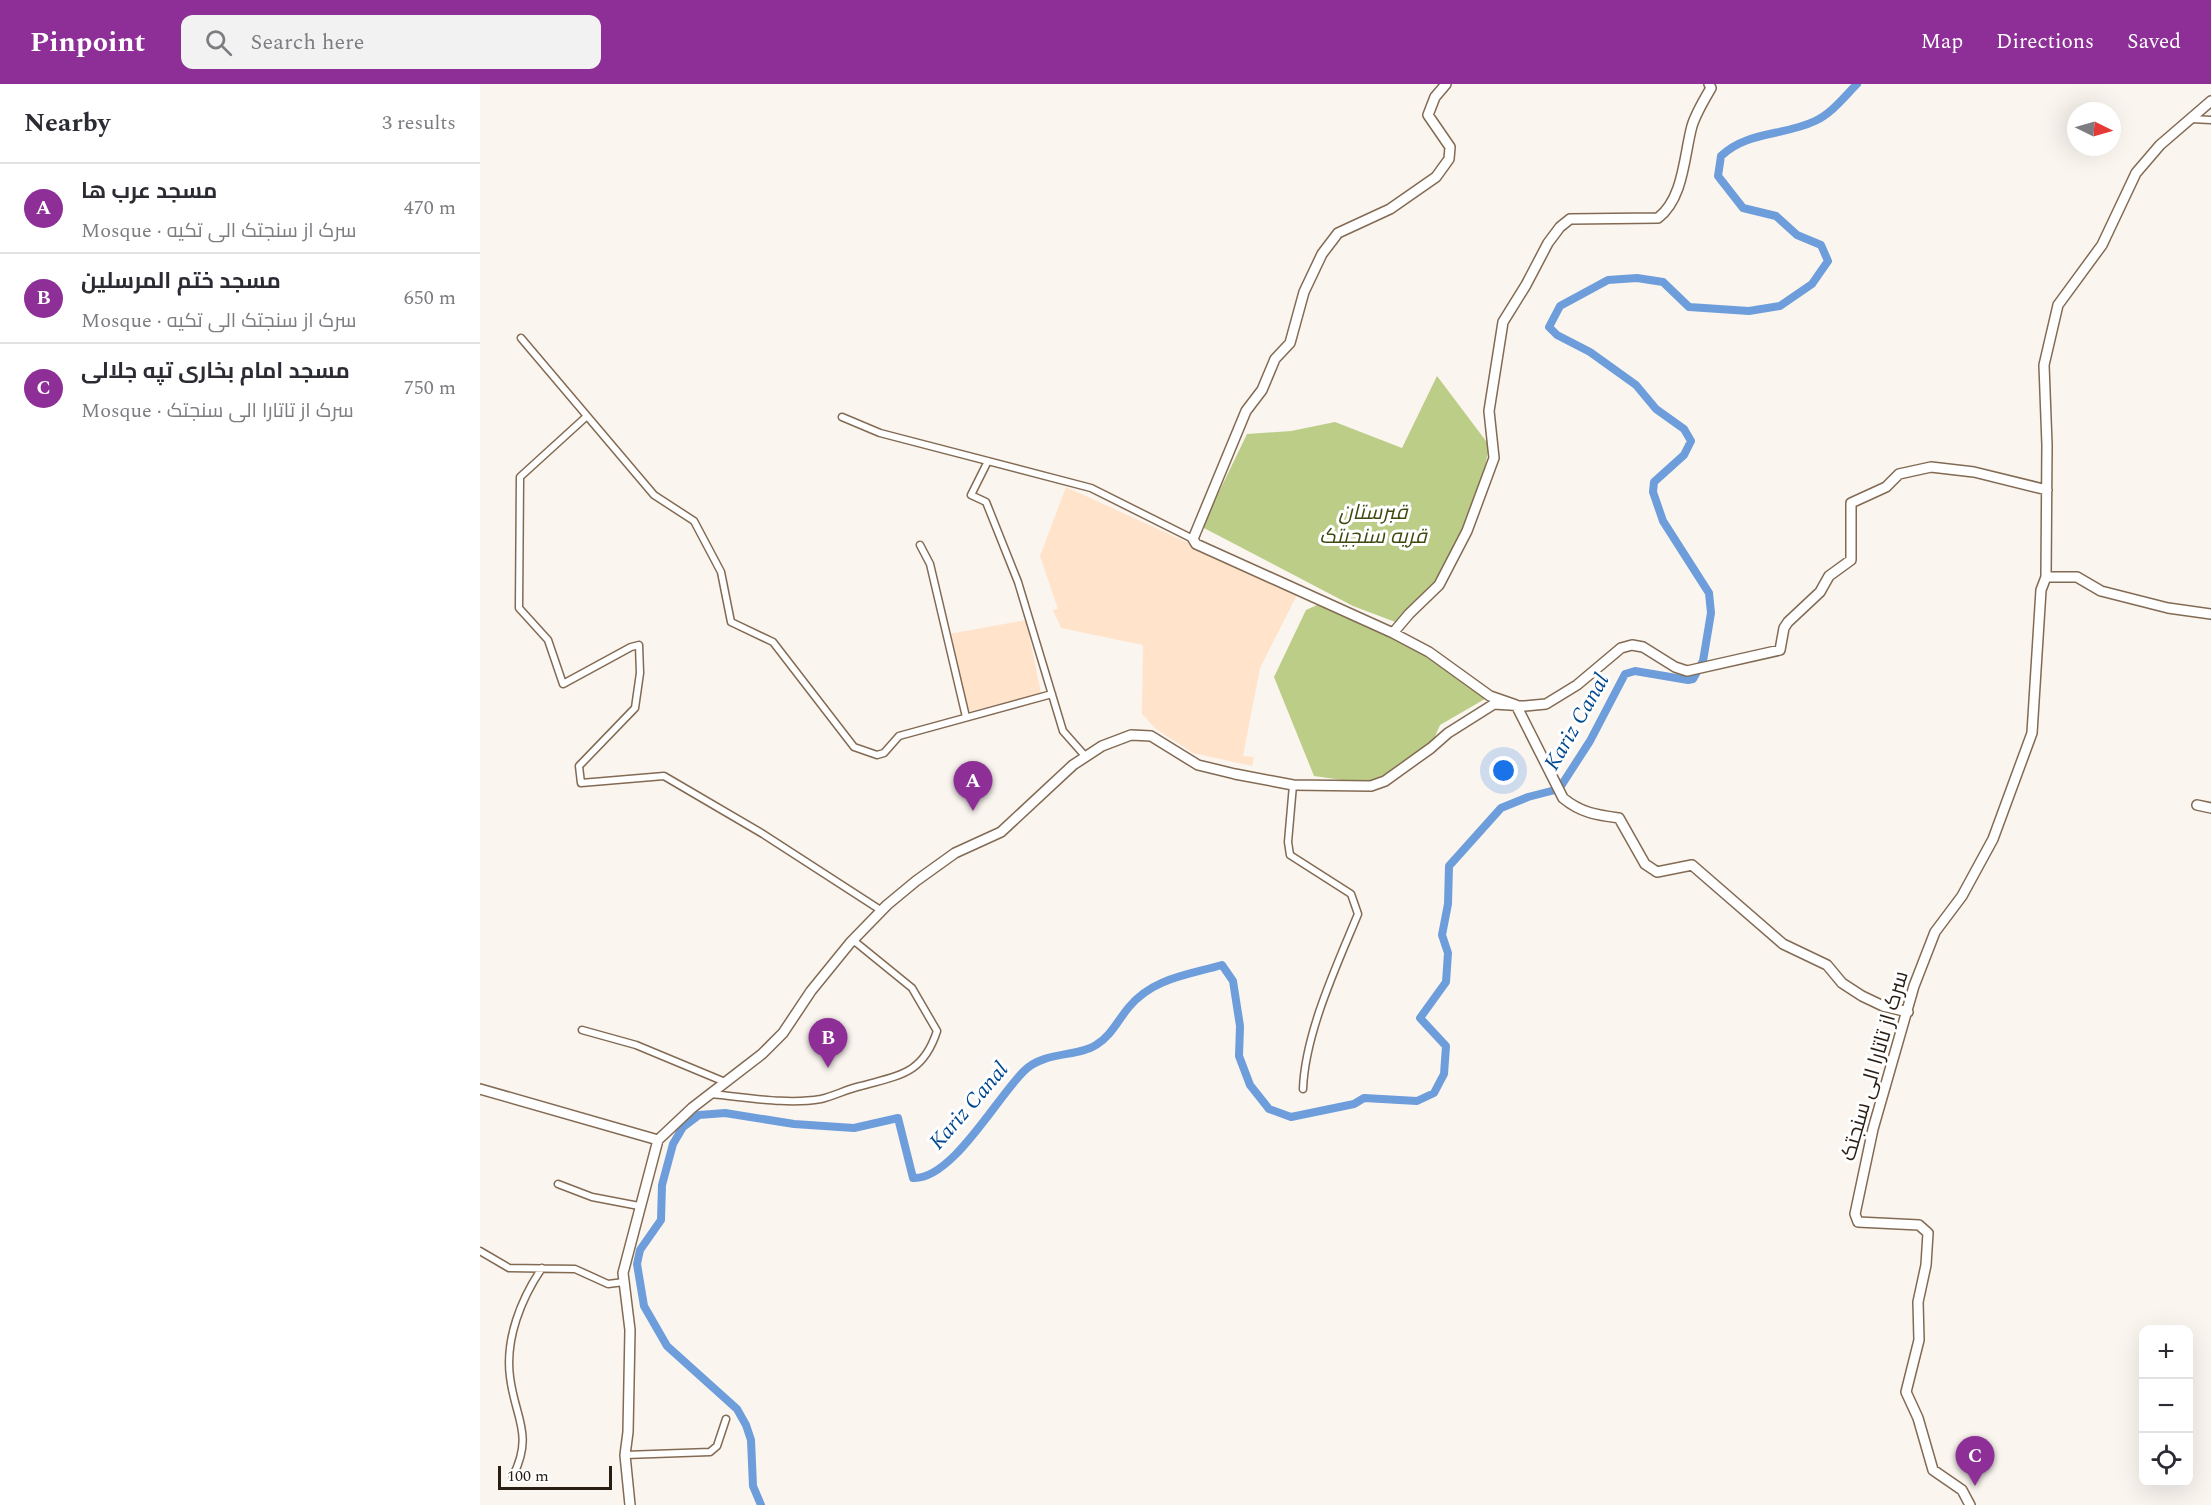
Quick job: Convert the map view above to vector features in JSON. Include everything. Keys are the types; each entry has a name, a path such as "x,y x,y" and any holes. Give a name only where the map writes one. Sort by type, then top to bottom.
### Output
{"street":[{"path":"1193,539 1246,411 1262,390 1275,359 1290,343 1304,292 1322,254 1338,233 1390,209 1436,177 1449,159 1450,147 1428,115 1435,97 1446,84"},
{"path":"1393,633 1408,614 1439,585 1467,531 1494,458 1489,411 1503,322 1548,243 1560,227 1570,219 1658,218 1666,212 1685,161 1692,125 1711,88 1709,84"},
{"name":"سرک از تاتارا الی سنجتک","path":"1970,1505 1962,1490 1933,1470 1918,1418 1906,1392 1919,1340 1918,1302 1926,1265 1928,1233 1919,1225 1858,1222 1855,1214 1873,1129 1908,1012 1935,933 1962,896 1993,838 2032,733 2041,590 2046,577 2047,490 2044,364 2058,305 2102,245 2136,173 2160,144 2211,101"},
{"path":"2191,119 2211,120"},
{"path":"521,338 654,495 694,521 721,572 731,622 773,642 854,747 877,755 884,753 899,736 1052,693"},
{"path":"587,416 520,477 519,608 548,640 563,684 631,647 639,645 640,673 635,708 579,766 582,783 664,776 772,840 882,911"},
{"path":"842,417 880,433 1091,488 1193,539 1196,544 1393,633 1429,652 1490,696 1516,705 1563,798 1576,809 1586,813 1619,818 1645,864 1657,872 1692,866 1783,944 1827,965 1842,982 1862,996 1883,1006 1908,1012"},
{"path":"988,461 971,495 986,502 1018,582 1063,730 1086,757"},
{"path":"630,1505 625,1455 628,1432 630,1330 623,1274 658,1140 710,1094 762,1054 783,1033 811,991 853,940 882,911 955,853 1006,828 1038,795 1086,757 1102,746 1131,735 1142,734 1151,736 1198,765 1293,784 1371,786 1385,781 1448,733 1494,704 1546,704 1577,686 1620,648 1632,645 1643,647 1675,667 1687,670 1701,669 1738,658 1760,656 1780,650 1784,628 1788,622 1820,592 1829,576 1851,560 1851,503 1886,487 1899,474 1931,467 1974,472 2047,490"},
{"path":"920,545 930,564 966,717"},
{"path":"2046,577 2077,577 2101,591 2168,608 2211,614"},
{"path":"1293,784 1288,842 1290,855 1351,894 1358,914 1327,988 1304,1061 1303,1089"},
{"path":"2197,805 2211,808"},
{"path":"710,1094 767,1100 821,1099 891,1079 919,1065 931,1051 937,1031 912,988 853,940"},
{"path":"582,1030 636,1045 725,1082"},
{"path":"480,1089 658,1140"},
{"path":"558,1184 592,1197 639,1206"},
{"path":"480,1251 509,1268 576,1269 608,1284 624,1282"},
{"path":"513,1476 522,1458 525,1437 510,1377 513,1331 526,1291 542,1268"},
{"path":"625,1455 710,1452 717,1446 726,1419"}],"shaded area":[{"path":"1066,487 1298,593 1260,668 1243,756 1254,757 1252,766 1193,753 1156,729 1142,714 1143,645 1061,628 1053,610 1058,609 1040,556"},
{"path":"1026,620 1041,693 971,711 967,708 949,634"}],"green space":[{"name":"قبرستان قریه سنجیتک","path":"1437,376 1489,445 1483,479 1444,575 1398,623 1353,606 1202,527 1247,434 1291,431 1335,422 1402,448"},
{"name":"قبرستان قریه سنجیتک","path":"1317,605 1387,630 1431,650 1471,678 1490,696 1440,725 1434,739 1389,774 1363,783 1314,776 1274,677 1306,610"}],"waterway":[{"name":"Kariz Canal","path":"761,1505 753,1486 751,1440 737,1409 667,1346 644,1306 637,1264 640,1250 661,1220 662,1185 673,1144 683,1127 699,1115 725,1113 794,1124 854,1128 898,1118 913,1178 928,1175 943,1166 958,1152 1013,1083 1032,1065 1051,1057 1089,1049 1110,1032 1138,997 1149,990 1172,979 1222,965 1233,981 1240,1026 1239,1056 1250,1085 1269,1109 1291,1117 1354,1104 1364,1098 1417,1101 1434,1093 1444,1074 1446,1046 1420,1018 1446,982 1448,953 1442,935 1448,904 1449,866 1501,808 1528,797 1559,789 1590,741 1625,674 1635,671 1693,679 1703,661 1711,613 1709,593 1663,521 1653,492 1654,482 1684,455 1691,441 1684,429 1656,409 1636,385 1590,352 1557,335 1549,327 1560,306 1608,280 1637,278 1663,282 1689,307 1749,311 1780,306 1812,284 1828,261 1821,245 1797,235 1776,216 1743,208 1718,176 1721,156 1742,142 1803,126 1821,118 1857,84"}],"place":[{"name":"مسجد عرب ها","path":"973,811"},
{"name":"مسجد ختم المرسلین","path":"828,1068"},
{"name":"مسجد امام بخاری تپه جلالی","path":"1975,1486"}]}
